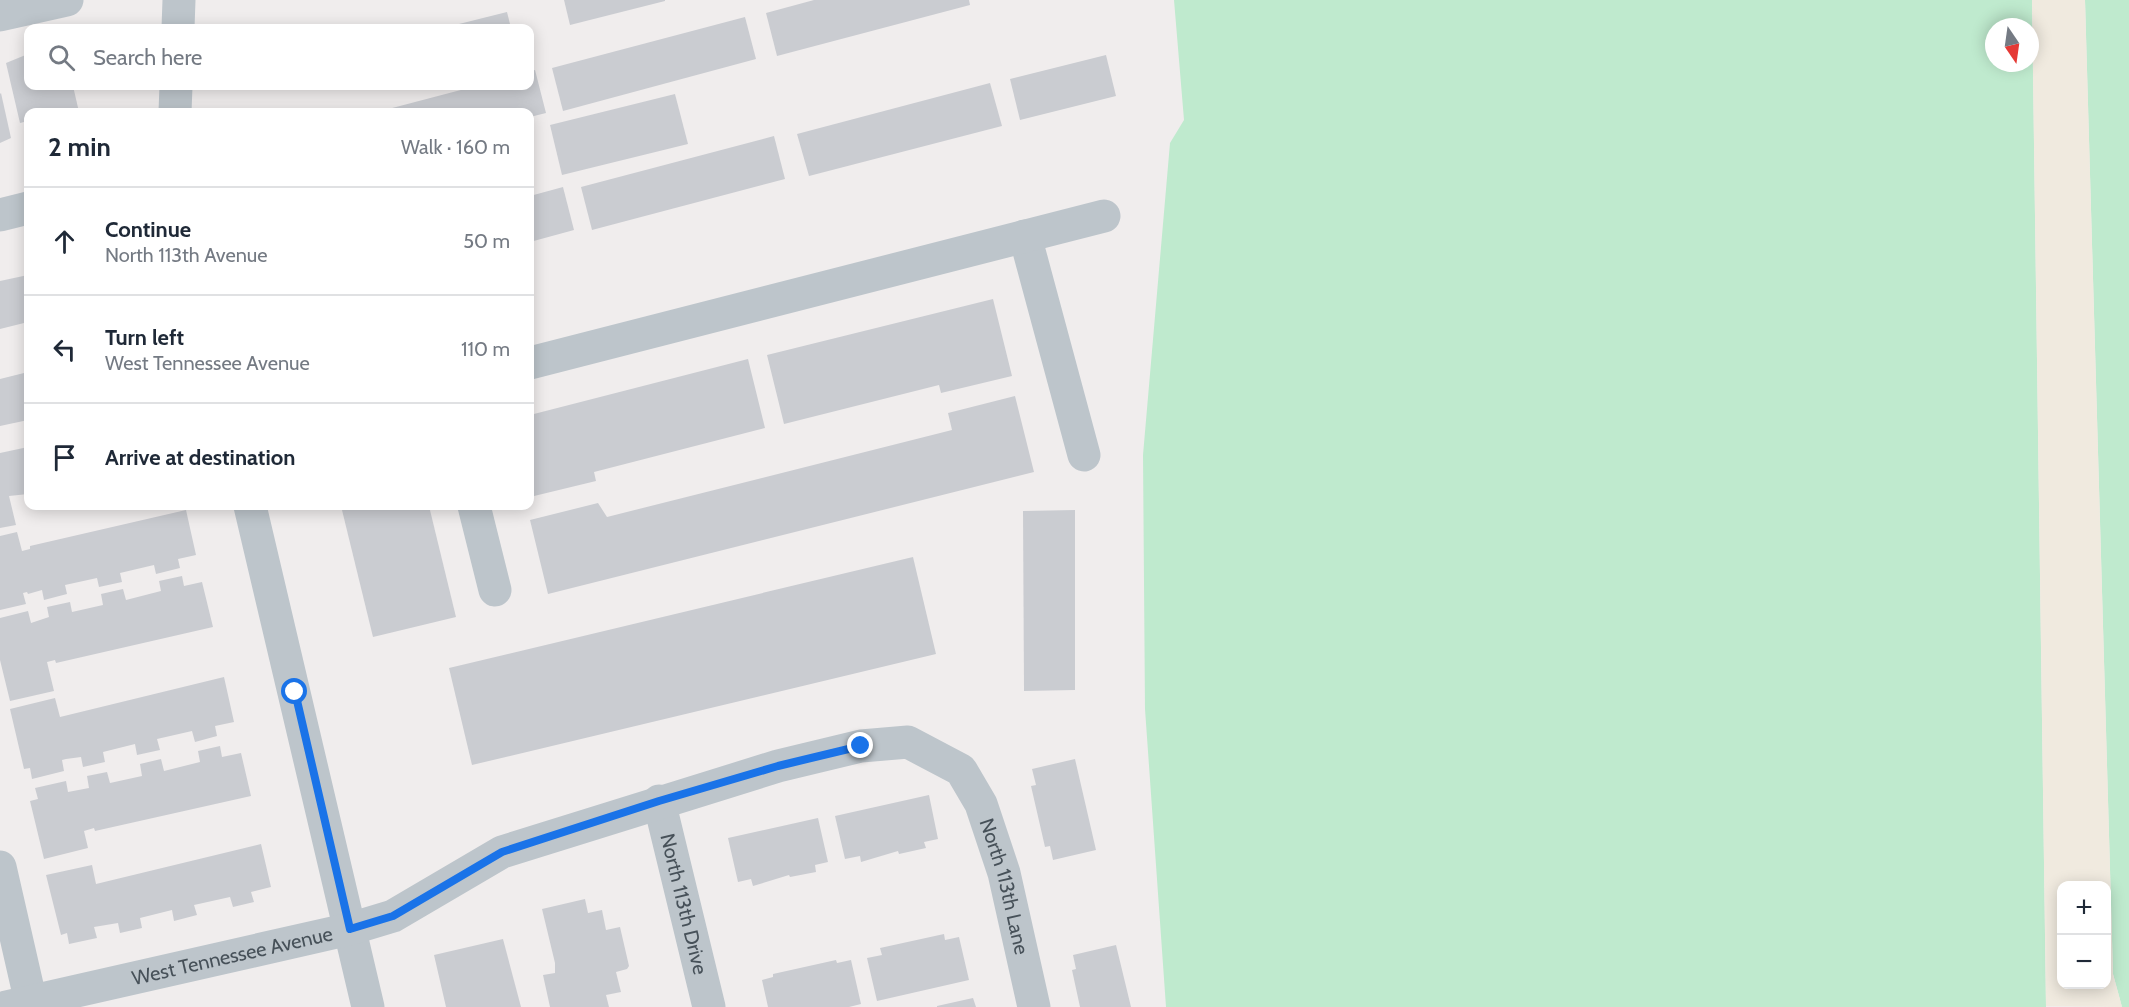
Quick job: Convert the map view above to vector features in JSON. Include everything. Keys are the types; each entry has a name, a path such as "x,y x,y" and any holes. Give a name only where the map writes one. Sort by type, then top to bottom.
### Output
{"street":[{"path":"0,15 67,0"},
{"path":"178,24 179,0"},
{"path":"175,108 176,90"},
{"path":"0,215 24,209"},
{"path":"534,362 1104,216"},
{"path":"1025,236 1084,455"},
{"path":"251,510 368,1007"},
{"path":"475,510 495,590"},
{"name":"West Tennessee Avenue","path":"23,1005 350,929 393,916 502,852 659,801 778,766 861,746 908,742 961,770"},
{"name":"North 113th Lane","path":"961,770 981,804 1004,873 1034,1007"},
{"name":"North 113th Drive","path":"659,801 709,1007"},
{"path":"0,867 23,1005"}],"green space":[{"path":"1174,0 2032,0 2032,18 1985,18 1985,72 2033,72 2046,1007 1166,1007 1145,709 1143,455 1170,143 1184,120"},
{"path":"2085,0 2129,0 2129,1007 2122,1007 2113,974"}],"sand":[{"path":"2032,0 2085,0 2110,881 2057,881 2057,989 2111,989 2111,904 2113,974 2122,1007 2046,1006 2033,72 2039,72 2039,18 2032,18"}],"building":[{"path":"564,0 665,0 665,1 570,25"},
{"path":"814,0 969,0 970,5 777,56 766,13"},
{"path":"507,12 510,24 459,24"},
{"path":"745,17 756,59 563,111 552,68"},
{"path":"1106,55 1116,96 1020,120 1010,79"},
{"path":"24,56 24,90 74,90 78,108 24,108 24,122 20,123 6,63"},
{"path":"534,70 546,113 534,116 534,108 392,108 461,90 534,90"},
{"path":"990,83 1002,126 809,176 797,134"},
{"path":"0,94 11,138 0,143"},
{"path":"675,94 688,144 562,175 550,125"},
{"path":"774,136 785,179 592,230 581,187"},
{"path":"563,187 574,230 534,241 534,195"},
{"path":"24,276 24,323 0,329 0,281"},
{"path":"993,299 1012,376 941,393 939,385 784,424 767,355"},
{"path":"748,359 765,428 594,472 596,481 534,496 534,414"},
{"path":"24,373 24,421 0,426 0,379"},
{"path":"1015,396 1034,472 548,594 530,520 598,503 607,517 952,430 948,413"},
{"path":"24,448 24,494 9,496 16,525 0,528 0,453"},
{"path":"186,510 196,555 178,559 180,568 156,574 154,565 120,573 122,582 99,587 97,578 65,585 67,594 44,600 42,590 28,594 27,592 23,593 26,604 0,610 0,536 17,532 22,551 30,549 30,546"},
{"path":"342,510 430,510 456,617 373,637"},
{"path":"1075,510 1075,690 1024,691 1023,511"},
{"path":"913,557 936,654 472,765 449,668"},
{"path":"182,576 184,586 202,582 213,627 56,663 55,660 47,662 54,691 10,701 0,660 0,618 28,611 31,623 49,617 47,607 70,602 72,612 103,605 101,594 123,589 126,600 161,591 159,581"},
{"path":"224,677 234,722 215,726 217,736 195,742 192,731 157,739 160,750 137,755 135,744 103,752 105,762 83,767 81,757 66,759 62,760 64,771 32,779 30,768 24,769 10,709 55,698 60,717"},
{"path":"220,746 222,757 241,753 251,796 95,831 94,828 84,831 88,848 44,859 30,801 38,799 35,788 66,781 68,792 89,788 87,776 107,772 110,783 142,776 140,764 161,759 164,771 200,762 198,751"},
{"path":"1075,759 1096,850 1053,860 1050,846 1045,847 1031,786 1036,785 1032,769"},
{"path":"929,795 938,839 924,842 926,848 899,854 898,851 861,862 860,856 845,859 835,816"},
{"path":"818,818 828,862 815,865 816,872 790,877 789,875 753,886 751,879 738,882 728,838"},
{"path":"261,844 271,887 251,892 254,902 233,907 230,897 194,905 197,915 174,921 172,910 140,918 142,928 120,933 118,923 94,927 97,938 69,944 67,933 61,935 46,875 92,865 96,884"},
{"path":"585,899 588,913 602,910 606,930 620,927 629,966 627,969 616,972 621,992 606,995 609,1007 550,1007 543,975 555,973 555,963 542,909"},
{"path":"944,934 945,940 959,937 969,980 877,1001 867,958 882,955 880,948"},
{"path":"503,939 521,1007 446,1007 434,955"},
{"path":"1116,945 1131,1007 1080,1007 1072,970 1076,969 1073,955"},
{"path":"836,960 837,963 851,960 861,1004 849,1007 768,1007 762,980 773,977 773,974"},
{"path":"973,998 976,1007 937,1007 937,1006"}],"route":[{"path":"295,692 350,929 393,916 502,852 659,801 778,766 861,746"}]}
